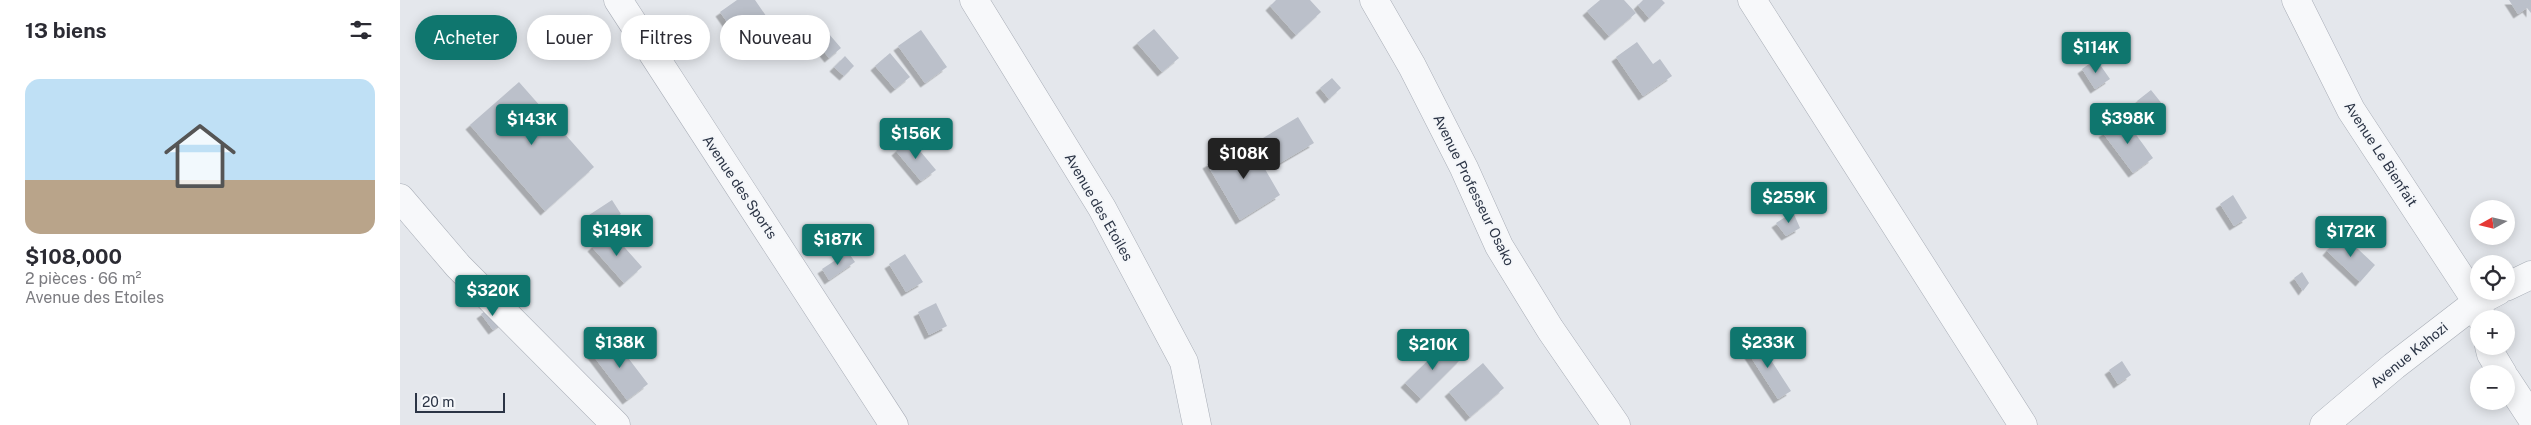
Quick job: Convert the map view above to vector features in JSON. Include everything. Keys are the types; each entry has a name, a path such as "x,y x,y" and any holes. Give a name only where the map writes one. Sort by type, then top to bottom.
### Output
{"street":[{"name":"Avenue des Sports","path":"618,0 894,425"},
{"name":"Avenue des Etoiles","path":"974,0 1102,208 1184,362 1197,425"},
{"name":"Avenue Professeur Osako","path":"1374,0 1412,66 1464,168 1499,246 1550,329 1616,425"},
{"path":"1752,0 2023,425"},
{"name":"Avenue Le Bienfait","path":"2296,0 2351,110 2486,304"},
{"path":"400,198 458,266 616,425"},
{"path":"2515,283 2531,275"},
{"name":"Avenue Kahozi","path":"2324,425 2394,366 2486,304"},
{"path":"2515,392 2531,417"}],"building":[{"path":"737,0 755,0 765,15 722,15 720,12"},
{"path":"1276,0 1310,0 1321,12 1296,35 1270,6"},
{"path":"1600,0 1624,0 1636,13 1609,36 1587,11"},
{"path":"1643,0 1662,0 1665,3 1649,18 1638,5"},
{"path":"2509,0 2531,0 2531,13 2527,8 2518,14"},
{"path":"1154,29 1179,58 1162,72 1137,43"},
{"path":"921,30 947,67 925,83 898,46"},
{"path":"830,35 841,48 830,57"},
{"path":"1637,42 1653,64 1660,59 1672,76 1643,96 1616,57"},
{"path":"890,53 910,77 895,89 875,66"},
{"path":"845,56 854,66 844,76 834,67"},
{"path":"2096,59 2110,79 2095,89 2082,69"},
{"path":"1332,78 1341,88 1329,99 1320,88"},
{"path":"519,82 594,167 545,211 470,125"},
{"path":"2151,90 2163,105 2149,117 2137,101"},
{"path":"1298,117 1314,143 1278,164 1263,138"},
{"path":"2124,118 2153,158 2133,173 2103,133"},
{"path":"910,139 936,170 921,181 896,151"},
{"path":"1248,140 1280,195 1240,220 1207,164"},
{"path":"2233,195 2247,218 2234,226 2220,204"},
{"path":"612,200 621,214 595,231 586,217"},
{"path":"1793,212 1800,228 1786,236 1776,223"},
{"path":"610,231 642,267 624,283 592,247"},
{"path":"2342,234 2375,265 2360,282 2327,251"},
{"path":"848,252 855,262 829,280 822,269"},
{"path":"905,254 923,282 906,292 889,264"},
{"path":"2302,272 2309,283 2303,291 2294,278"},
{"path":"936,303 947,326 929,335 918,312"},
{"path":"494,305 505,321 493,330 481,314"},
{"path":"613,338 648,384 627,400 592,354"},
{"path":"1758,340 1791,391 1778,399 1745,348"},
{"path":"1446,343 1461,359 1421,399 1405,383"},
{"path":"2122,361 2131,375 2118,384 2109,370"},
{"path":"1483,363 1504,388 1470,417 1449,392"}]}
